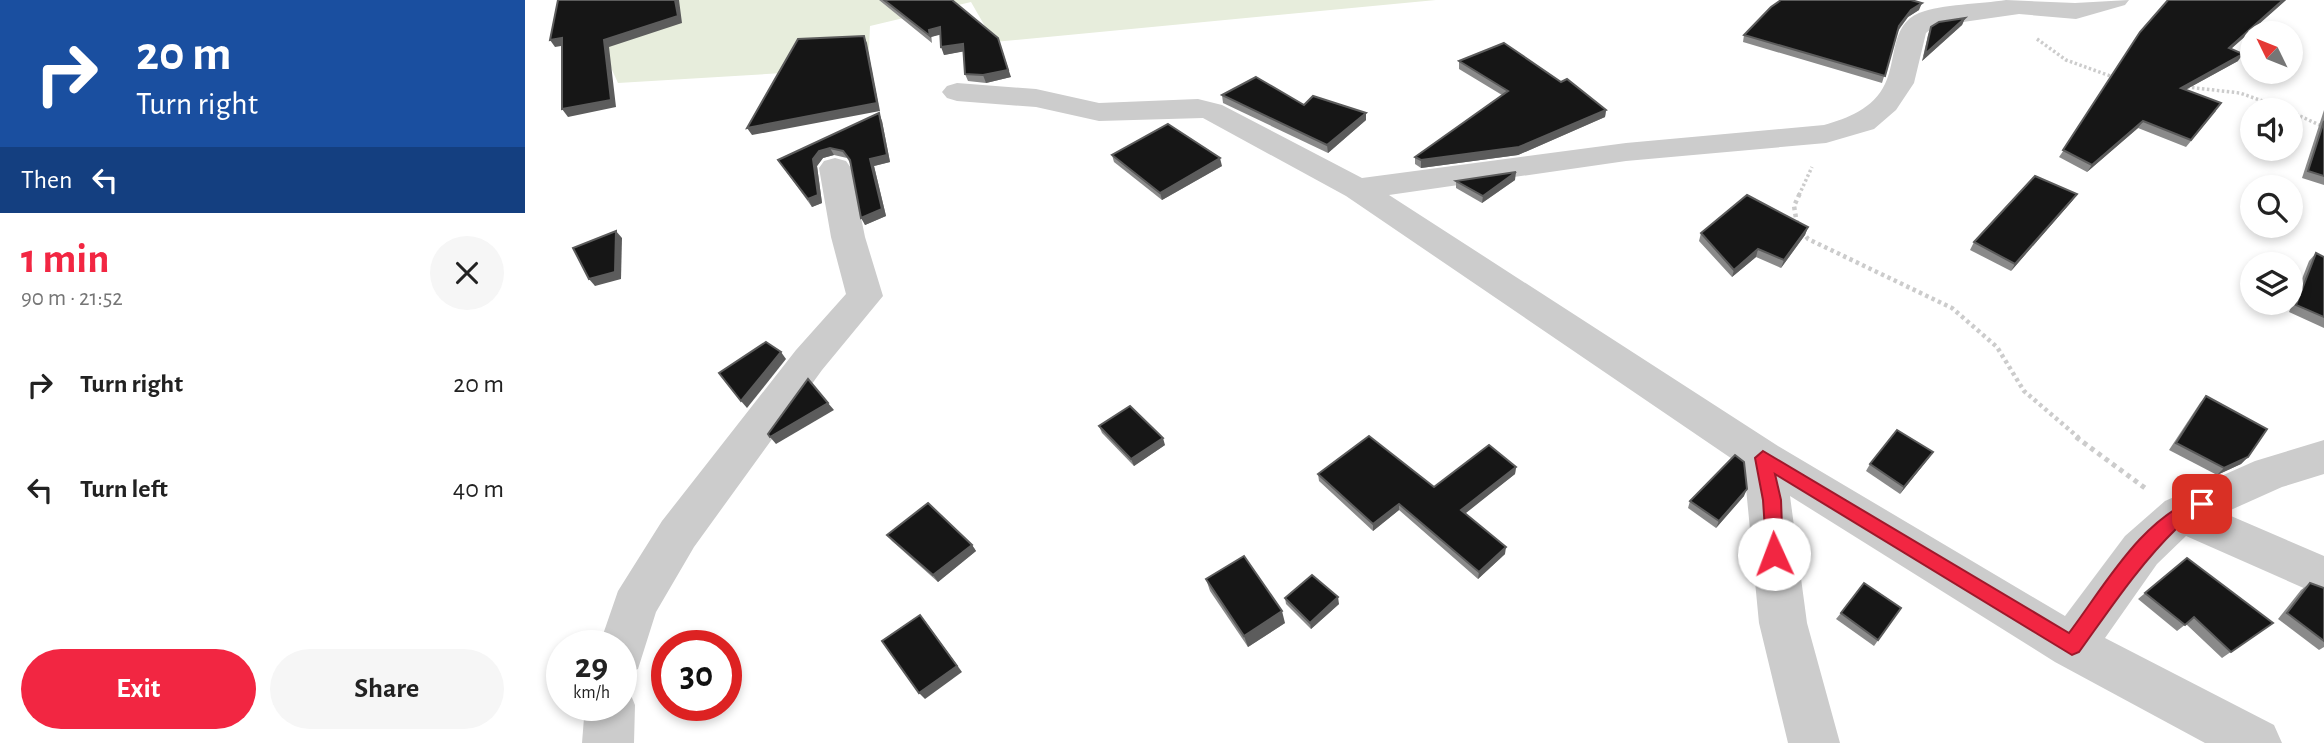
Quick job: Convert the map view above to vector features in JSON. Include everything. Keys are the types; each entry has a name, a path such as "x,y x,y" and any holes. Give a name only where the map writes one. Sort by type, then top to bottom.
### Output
{"street":[{"path":"1357,189 1626,152 1826,134 1863,123 1886,104 1900,83 1913,30 1927,19 2019,5 2076,11 2116,0"},
{"path":"957,92 1036,98 1099,112 1206,109 1357,189 1763,458 2072,646 2256,743"},
{"path":"627,630 634,606 678,534 809,360 865,296 848,237 835,168"},
{"path":"2072,646 2141,550 2180,514 2270,473 2324,457"},
{"path":"1763,458 1772,500 1774,554 1784,625 1814,743"},
{"path":"2180,514 2324,578"},
{"path":"608,743 609,721"}],"path":[{"path":"2056,11 2036,38 2045,47 2101,75 2124,79"},
{"path":"2183,87 2241,93 2254,98"},
{"path":"2303,117 2324,127"},
{"path":"1826,134 1794,206 1796,223 1808,239 1952,309 1997,347 2024,391 2074,435 2180,514"}],"green space":[{"path":"641,0 1436,0 994,42 971,2 870,26 868,68 618,83 597,37"}],"building":[{"path":"558,0 675,0 678,16 604,40 611,100 562,109 562,38 550,40"},
{"path":"884,0 952,0 998,38 1008,70 983,75 965,74 963,44 941,47 940,27 929,30 930,36"},
{"path":"1781,0 1911,0 1922,3 1911,10 1899,26 1885,76 1744,35"},
{"path":"2168,0 2283,0 2259,21 2240,21 2240,38 2229,48 2240,53 2240,56 2181,88 2221,103 2191,140 2143,121 2092,165 2063,150 2140,32"},
{"path":"1965,18 1925,54 1931,27 1939,22"},
{"path":"864,36 877,103 747,128 798,39"},
{"path":"1504,43 1561,82 1567,79 1606,110 1519,147 1421,160 1415,157 1508,91 1459,61"},
{"path":"1256,77 1304,105 1313,96 1366,113 1327,145 1222,95"},
{"path":"879,113 887,155 870,159 882,209 861,218 850,160 843,151 830,148 819,151 813,159 818,195 808,199 778,160"},
{"path":"2324,121 2324,176 2308,171"},
{"path":"1168,124 1220,158 1160,193 1112,155"},
{"path":"1516,172 1483,196 1456,181"},
{"path":"2035,176 2077,194 2015,264 1974,242"},
{"path":"1747,195 1808,227 1784,260 1758,249 1734,270 1701,233"},
{"path":"616,231 615,272 589,279 573,248"},
{"path":"2316,253 2324,257 2324,317 2303,308 2303,287"},
{"path":"766,342 781,352 741,401 719,373"},
{"path":"808,379 828,403 770,437 768,434"},
{"path":"2206,396 2267,429 2248,457 2224,468 2176,443"},
{"path":"1130,406 1163,438 1131,459 1099,426"},
{"path":"1897,430 1933,452 1904,487 1870,464"},
{"path":"1369,436 1434,487 1489,445 1516,467 1461,510 1506,547 1479,572 1399,504 1373,524 1318,474"},
{"path":"1735,455 1744,462 1747,489 1719,521 1690,501"},
{"path":"928,503 972,545 933,575 887,535"},
{"path":"1244,556 1282,611 1244,636 1206,579"},
{"path":"2187,558 2273,623 2231,652 2194,617 2185,625 2145,593"},
{"path":"1312,575 1338,597 1310,623 1285,598"},
{"path":"1864,583 1901,608 1878,640 1841,613"},
{"path":"2310,583 2324,588 2324,641 2287,613"},
{"path":"920,615 957,666 919,693 882,641"}],"route":[{"path":"1774,554 1772,500 1763,458 2072,646 2141,550 2180,514 2202,504"}]}
